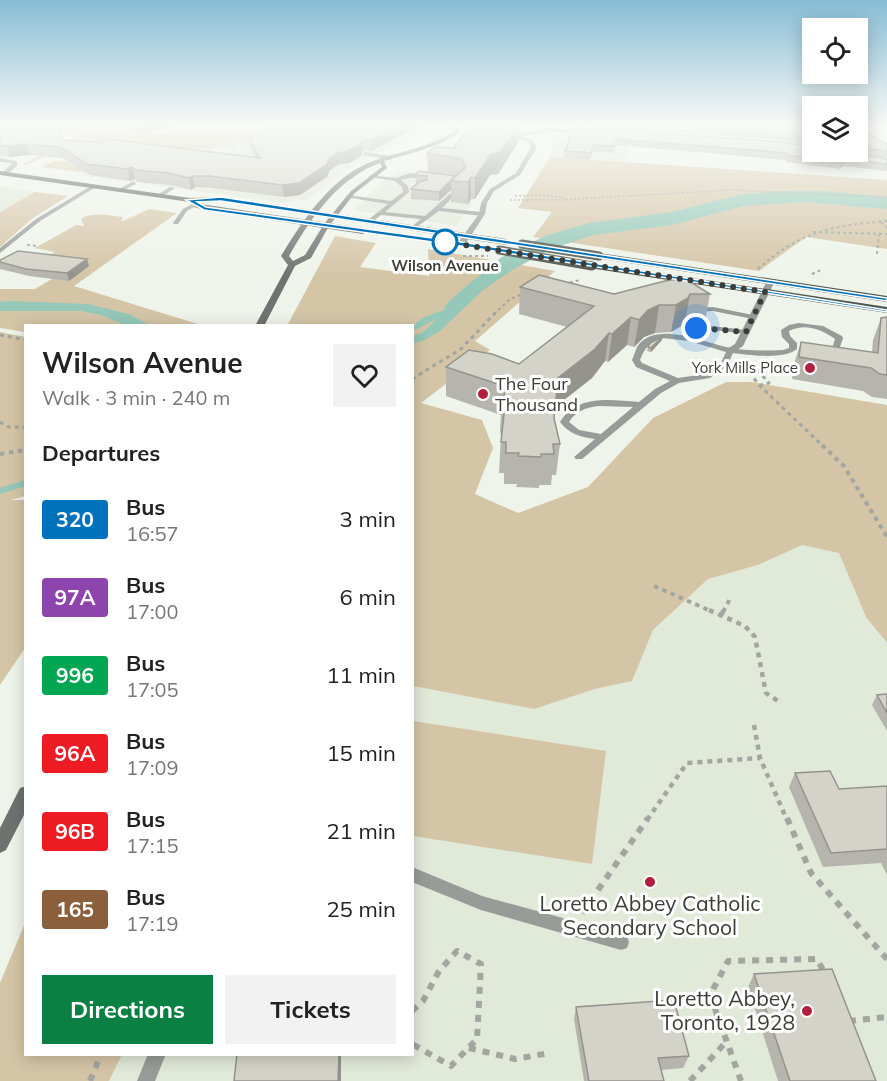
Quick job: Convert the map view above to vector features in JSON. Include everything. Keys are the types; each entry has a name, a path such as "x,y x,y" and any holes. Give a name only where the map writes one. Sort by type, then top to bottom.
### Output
{"main road":[{"path":"12,175 193,202 221,199 599,256 769,278 887,298"},
{"path":"292,265 285,256 304,222 351,175"},
{"path":"260,324 292,265 308,256 326,225 348,197 371,177"},
{"path":"193,202 204,208 461,244 495,253 887,310"},
{"path":"0,845 24,797"}],"street":[{"path":"461,244 482,214 484,203 492,190 516,175"},
{"path":"730,351 739,346 765,292 769,278"}],"lane":[{"path":"371,177 397,180 409,175"},
{"path":"415,175 431,177"},
{"path":"370,221 410,191 397,180"},
{"path":"414,227 461,186 458,182"},
{"path":"120,190 134,183"},
{"path":"0,251 38,220 93,187"},
{"path":"159,196 172,188"},
{"path":"348,197 406,204"},
{"path":"425,206 443,201 482,214"},
{"path":"419,212 443,201"},
{"path":"176,223 193,202"},
{"path":"392,204 400,209"},
{"path":"381,213 426,218"},
{"path":"693,310 712,309 753,317"},
{"path":"689,325 746,332"},
{"path":"676,381 639,364 636,360 641,346 653,339 672,336 730,351 788,352 793,349 793,343 786,337 785,330 799,325 831,332 839,338 835,351"},
{"path":"579,457 658,391 676,381 700,379 713,373 724,364 730,351"},
{"path":"602,437 581,434 566,427 564,422 567,414 574,409 593,405 640,405"},
{"path":"414,875 481,903 621,942"},
{"path":"146,1081 156,1056"}],"path":[{"path":"510,200 579,200 659,193 751,189 791,189 887,197"},
{"path":"515,196 542,195 579,200"},
{"path":"880,221 887,228"},
{"path":"753,273 767,260 811,232 845,224 887,221"},
{"path":"811,232 887,234"},
{"path":"877,254 879,234"},
{"path":"28,245 38,246"},
{"path":"459,255 495,253"},
{"path":"559,285 590,278"},
{"path":"414,378 440,365 476,336 493,313 517,294 527,292"},
{"path":"0,335 24,340"},
{"path":"760,386 769,383 754,366 744,366 760,386 844,466 887,537"},
{"path":"0,422 9,427 24,427"},
{"path":"0,454 24,450"},
{"path":"654,586 745,626 755,637 766,693 781,703"},
{"path":"721,615 731,597"},
{"path":"753,725 760,758 811,873 887,959"},
{"path":"571,928 687,763 760,758"},
{"path":"414,1009 423,1001 439,971 457,951 481,964 477,1040 451,1066 414,1045"},
{"path":"741,1081 710,995 728,962 817,959 828,980"},
{"path":"664,1001 710,995"},
{"path":"843,1011 853,1031"},
{"path":"849,1021 887,1017"},
{"path":"690,1081 727,1041"},
{"path":"469,1048 515,1059 550,1053"},
{"path":"90,1081 100,1056"}],"shaded area":[{"path":"81,175 338,175 308,199 284,203"},
{"path":"392,175 438,175 486,181 457,226 353,210"},
{"path":"538,175 820,175 887,180 887,249 806,237 759,271 533,237 552,212 518,208"},
{"path":"0,186 35,192 0,212"},
{"path":"35,192 68,196 33,218 0,247 0,212"},
{"path":"149,209 177,213 74,286 198,324 24,324 24,332 0,328 0,289 35,289 67,270 34,264 55,252 35,248 76,225 84,226 81,219 90,215 123,217 121,221"},
{"path":"335,236 376,243 360,267 429,276 428,249 555,271 475,341 490,350 421,403 482,420 493,448 475,494 518,513 588,487 653,418 726,382 752,382 887,405 887,643 866,617 839,553 802,545 758,565 708,579 653,630 632,681 595,689 534,709 414,686 414,324 288,324"},
{"path":"0,332 24,337 24,496 11,500 24,500 24,649 0,685"},
{"name":"Loretto Abbey Catholic Secondary School","path":"802,545 839,553 866,617 887,643 887,1081 109,1081 122,1056 414,1056 414,686 534,709 595,689 631,681 653,630 708,579 758,565"},
{"path":"414,721 606,751 592,864 414,836"},
{"path":"24,925 24,1056 122,1056 109,1081 0,1081 0,983"}],"water":[{"path":"553,241 483,290 440,331 423,341 414,343 414,336 422,333 437,319 414,330 414,325 422,318 444,310 446,304 471,282 525,245"},
{"path":"0,302 88,304 129,314 147,324 123,324 101,315 81,311 0,311"}],"building":[{"path":"178,175 310,175 299,183 282,185 210,176 189,178"},
{"path":"420,175 455,176 439,192 411,189 419,182 427,180 427,176"},
{"path":"457,175 477,175 475,178 471,177 468,182 451,181"},
{"path":"18,251 87,259 67,273 26,269 0,262"},
{"path":"539,275 614,294 684,278 710,294 690,294 688,298 676,305 659,305 648,310 639,320 631,317 612,334 609,333 595,349 558,378 554,418 560,444 553,444 554,454 541,454 541,457 518,456 519,453 506,453 506,442 501,442 504,414 502,401 507,387 446,367 469,350 492,354 519,364 594,306 520,287"},
{"path":"887,317 887,375 880,374 871,368 799,357 801,342 878,353 881,318"},
{"path":"663,336 651,348 648,347 650,343"},
{"path":"887,694 887,713 877,695"},
{"path":"830,771 839,789 887,786 887,849 831,853 795,773"},
{"path":"832,969 876,1081 790,1081 754,974"},
{"path":"674,1000 689,1056 658,1058 664,1081 589,1081 576,1007"},
{"path":"237,1056 339,1056 338,1081 234,1081"}],"waterway":[{"path":"508,263 541,246 576,233 601,227 672,219 743,200 805,196 887,203"},
{"path":"0,491 24,484"}],"bus line":[{"name":"320","path":"887,298 221,199 190,200 204,208 461,244 887,310"}],"place":[{"name":"Wilson Avenue","path":"445,242"},
{"name":"York Mills Place","path":"810,368"},
{"name":"The Four Thousand","path":"483,394"},
{"name":"Loretto Abbey Catholic Secondary School","path":"650,882"},
{"name":"Loretto Abbey, Toronto, 1928","path":"807,1011"}],"route":[{"path":"445,242 765,292 746,332 696,328"}]}
